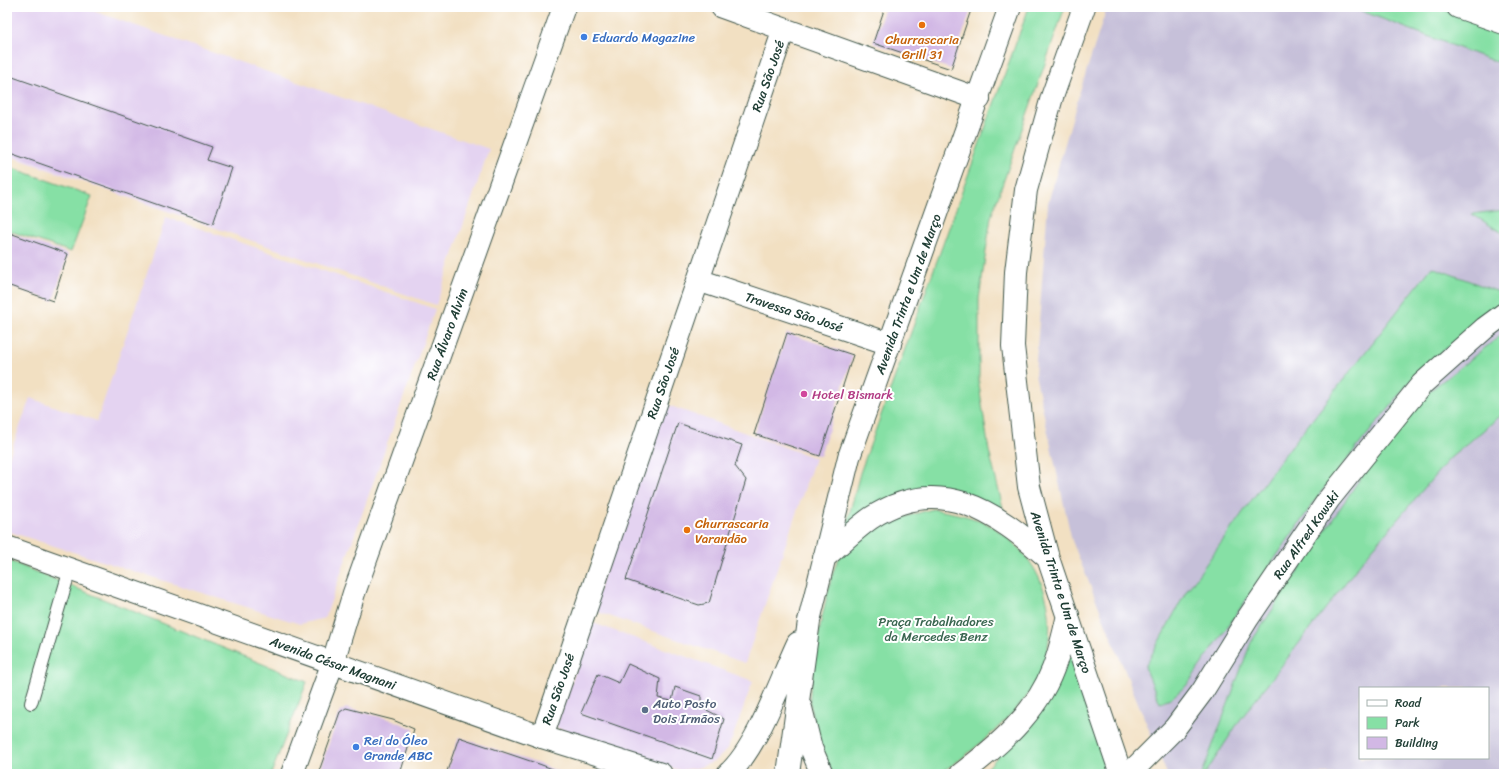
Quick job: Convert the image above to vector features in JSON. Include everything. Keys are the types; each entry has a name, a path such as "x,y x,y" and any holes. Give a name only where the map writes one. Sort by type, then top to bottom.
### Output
{"street":[{"name":"Rua Álvaro Alvim","path":"292,774 333,662 354,593 564,7"},
{"path":"722,7 979,99"},
{"name":"Avenida Trinta e Um de Março","path":"788,774 809,620 849,457 979,99 1010,7"},
{"name":"Avenida Trinta e Um de Março","path":"1084,7 1052,97 1026,190 1016,272 1013,346 1029,487 1048,558 1121,774"},
{"path":"1458,7 1504,23"},
{"name":"Rua São José","path":"542,737 784,29"},
{"name":"Travessa São José","path":"698,280 890,344"},
{"name":"Rua Alfred Kowski","path":"1129,774 1175,728 1202,692 1248,618 1329,500 1412,396 1422,384 1485,328 1504,314"},
{"path":"824,558 859,527 886,509 919,499 935,498 953,500 970,505 992,515 1007,524 1048,558"},
{"name":"Avenida César Magnani","path":"7,547 542,737 661,774"},
{"path":"961,774 1005,737 1031,708 1053,670 1068,615"},
{"path":"728,774 740,761 755,736 809,620"},
{"path":"798,695 811,748 822,774"}],"lane":[{"path":"31,703 70,570"}],"shaded area":[{"path":"7,7 82,7 489,149 436,305 7,155"},
{"path":"1107,7 1504,7 1504,774 1167,774 1072,541 1035,374 1048,203 1080,91"},
{"path":"166,217 435,309 325,618 300,624 7,531 7,463 30,398 97,421"},
{"name":"Churrascaria Varandão","path":"662,403 815,458 745,663 592,610"},
{"path":"593,623 753,681 732,739 725,752 714,762 697,768 681,770 664,767 555,727"}],"green space":[{"path":"1029,7 1065,7 991,217 979,299 979,385 989,451 1005,516 961,497 846,527 860,473"},
{"path":"1351,7 1436,7 1504,32 1504,65"},
{"path":"7,166 92,196 71,252 7,230"},
{"path":"1504,210 1504,234 1472,214"},
{"path":"1432,267 1504,294 1504,303 1420,369 1321,492 1187,685 1170,699 1160,703 1145,667 1186,592 1279,462"},
{"path":"1504,333 1504,413 1449,459 1362,561 1240,720 1205,774 1202,774 1251,642 1357,483 1431,390"},
{"name":"Praça Trabalhadores da Mercedes Benz","path":"933,509 970,517 991,526 1009,539 1024,554 1036,571 1044,590 1050,630 1047,651 1041,673 1035,686 1024,700 996,729 965,756 938,774 833,774 824,757 817,738 810,699 820,625 836,566 840,557 850,547 871,532 894,521"},
{"path":"7,560 307,682 271,774 7,774"},
{"path":"1070,641 1113,774 982,774 1025,726"}],"building":[{"name":"Churrascaria Grill 31","path":"885,7 972,7 951,69 873,43"},
{"path":"7,75 212,147 207,160 232,168 213,224 7,152"},
{"path":"7,232 68,254 53,301 7,285"},
{"name":"Hotel Bismark","path":"787,333 853,355 820,456 754,434"},
{"name":"Churrascaria Varandão","path":"678,423 742,445 735,466 746,480 709,603 699,605 626,580"},
{"name":"Auto Posto Dois Irmãos","path":"628,664 660,679 658,698 672,701 675,687 701,696 701,707 724,719 712,759 581,713 598,674 619,683"},
{"name":"Rei do Óleo Grande ABC","path":"346,708 393,720 414,729 400,774 318,774 340,712"},
{"path":"459,737 539,764 566,774 446,774"}],"place":[{"name":"Churrascaria Grill 31","path":"922,25"},
{"name":"Eduardo Magazine","path":"584,37"},
{"name":"Hotel Bismark","path":"804,394"},
{"name":"Churrascaria Varandão","path":"687,530"},
{"name":"Auto Posto Dois Irmãos","path":"645,710"},
{"name":"Rei do Óleo Grande ABC","path":"356,747"}]}
